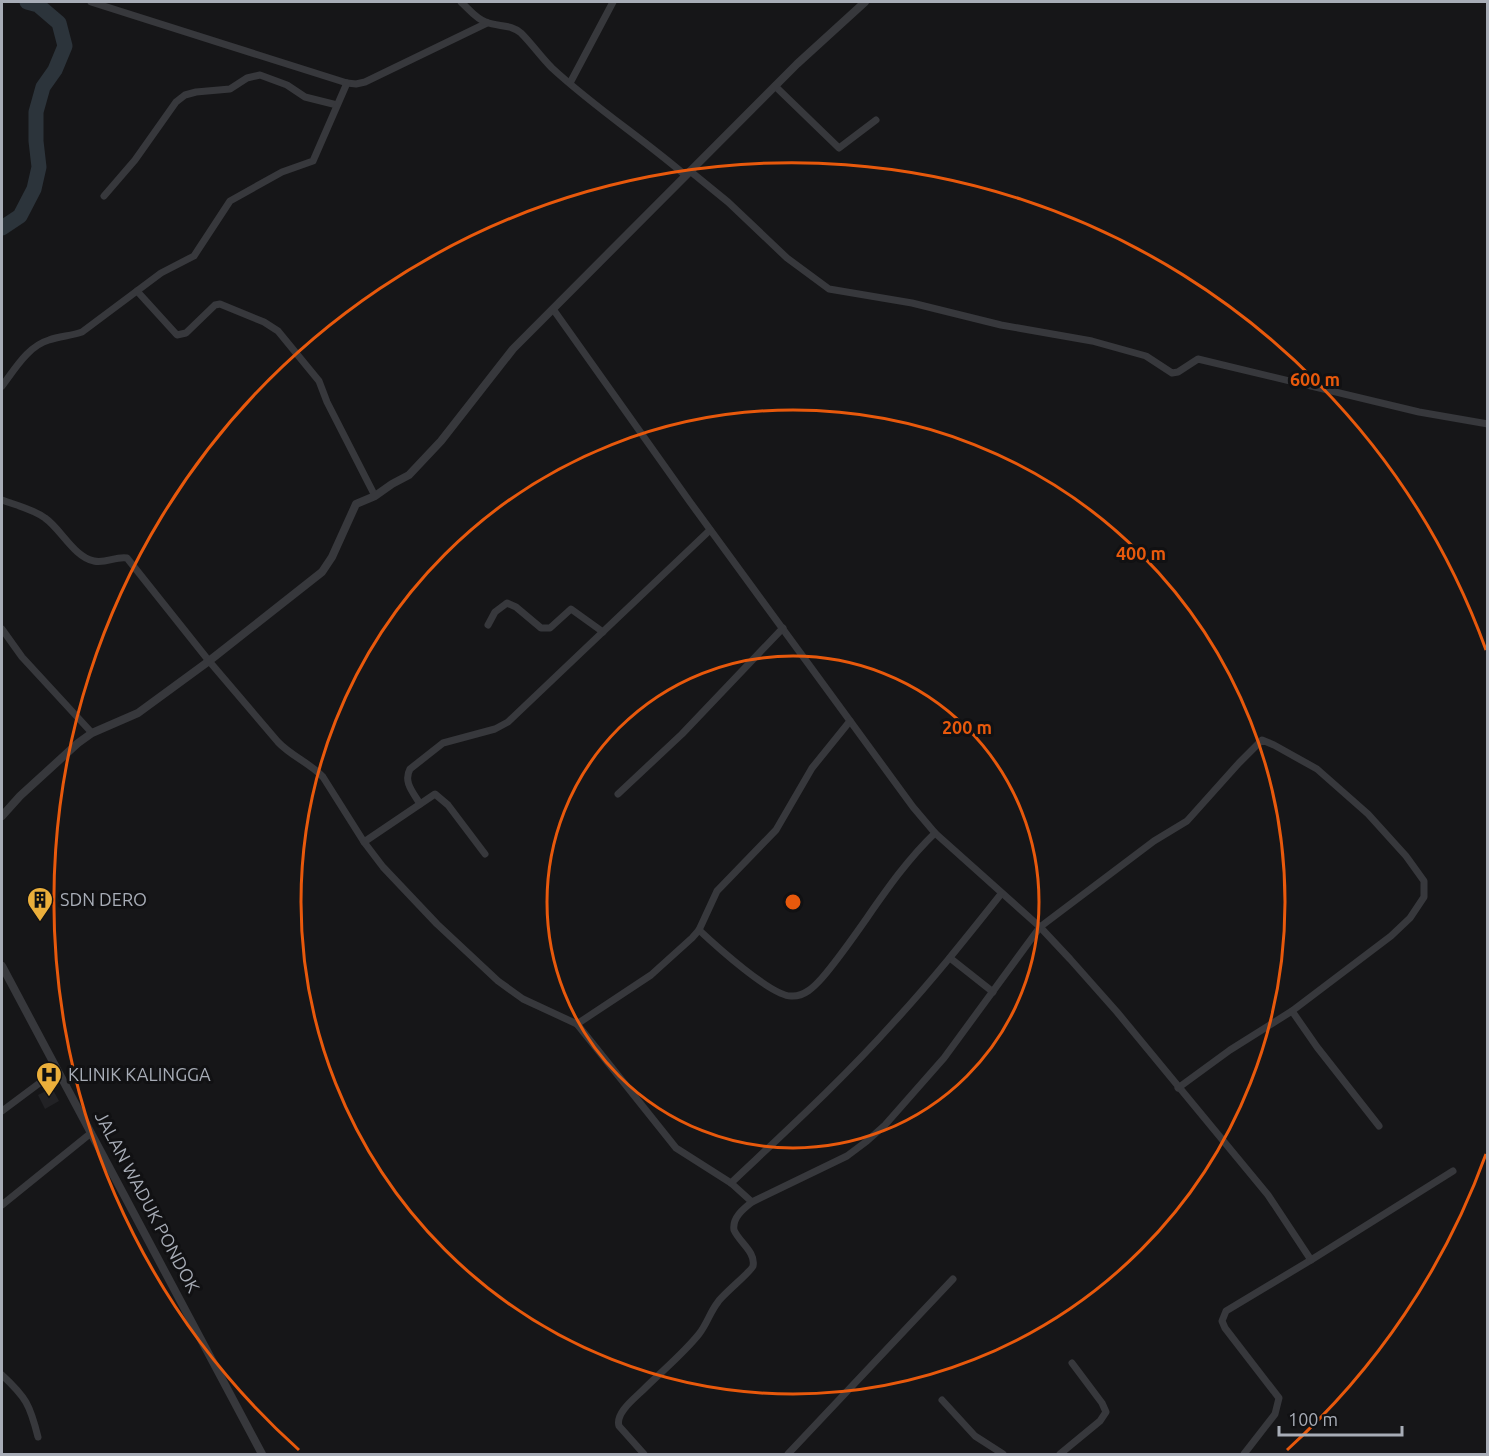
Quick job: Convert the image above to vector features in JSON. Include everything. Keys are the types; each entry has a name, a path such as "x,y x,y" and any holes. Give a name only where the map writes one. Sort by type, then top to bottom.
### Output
{"street":[{"path":"91,2 356,84 365,82 487,22"},
{"path":"461,2 479,18 487,22 509,26 521,33 551,67 570,83 654,149 728,202 787,258 821,284 835,291 912,303 1002,325 1092,341 1146,356 1172,373 1181,371 1198,359 1419,412 1488,424"},
{"path":"570,83 613,2"},
{"path":"2,816 20,796 92,733 138,713 209,661 322,572 332,557 356,504 375,496 409,475 427,457 513,349 775,86 865,2"},
{"path":"104,196 135,160 176,102 185,95 230,88 247,78 260,75 287,85 305,97 337,105"},
{"path":"2,386 24,358 40,344 82,332 162,273 194,256 230,201 291,168 312,162 347,83"},
{"path":"775,86 839,148 876,120"},
{"path":"137,291 177,335 186,333 215,305 220,304 264,322 278,331 320,381 327,402 375,496"},
{"path":"554,309 710,530 912,807 935,833 1040,927 1117,1012 1268,1195 1311,1260"},
{"path":"2,500 46,518 66,541 88,559 102,562 127,558 209,661 285,750 323,777 364,842 383,867 437,924 498,981 533,1005 577,1024 670,1142 731,1183 752,1202"},
{"path":"420,804 406,780 410,769 443,743 495,729 508,722 710,530"},
{"path":"488,625 498,608 507,603 516,607 541,628 550,628 571,609 603,632"},
{"path":"618,794 682,734 783,628"},
{"path":"2,629 27,663 92,733"},
{"path":"577,1024 651,975 699,930 717,891 776,830 812,768 850,721"},
{"path":"644,1455 619,1426 620,1416 694,1340 704,1328 717,1302 735,1283 752,1270 754,1263 752,1257 736,1235 734,1225 740,1212 752,1202 847,1156 867,1142 944,1058 1040,927 1154,841 1187,821 1262,740 1317,769 1368,814 1406,856 1424,881 1426,886 1424,897 1410,918 1391,936 1292,1011 1230,1050 1178,1088"},
{"path":"364,842 432,794 438,795 485,854"},
{"path":"699,930 735,963 784,995 802,995 822,978 909,859 935,833"},
{"path":"731,1183 796,1122 892,1025 1001,894"},
{"path":"950,958 993,992"},
{"name":"JALAN WADUK PONDOK","path":"2,966 262,1455"},
{"path":"1292,1011 1379,1126"},
{"path":"2,1111 57,1070"},
{"path":"2,1205 92,1133"},
{"path":"1244,1455 1275,1414 1279,1398 1225,1328 1223,1316 1226,1311 1453,1171"},
{"path":"788,1455 953,1279"},
{"path":"1060,1455 1100,1421 1106,1412 1102,1403 1072,1363"},
{"path":"2,1375 26,1399 38,1437"},
{"path":"942,1400 975,1436 1003,1455"}],"shaded area":[{"name":"KLINIK KALINGGA","path":"52,1088 59,1101 45,1109 38,1095"}],"waterway":[{"path":"2,228 20,216 34,189 39,167 36,112 43,87 55,70 65,46 59,23 38,5 27,2"}],"place":[{"name":"SDN DERO","path":"40,923"},
{"name":"KLINIK KALINGGA","path":"49,1098"}]}
